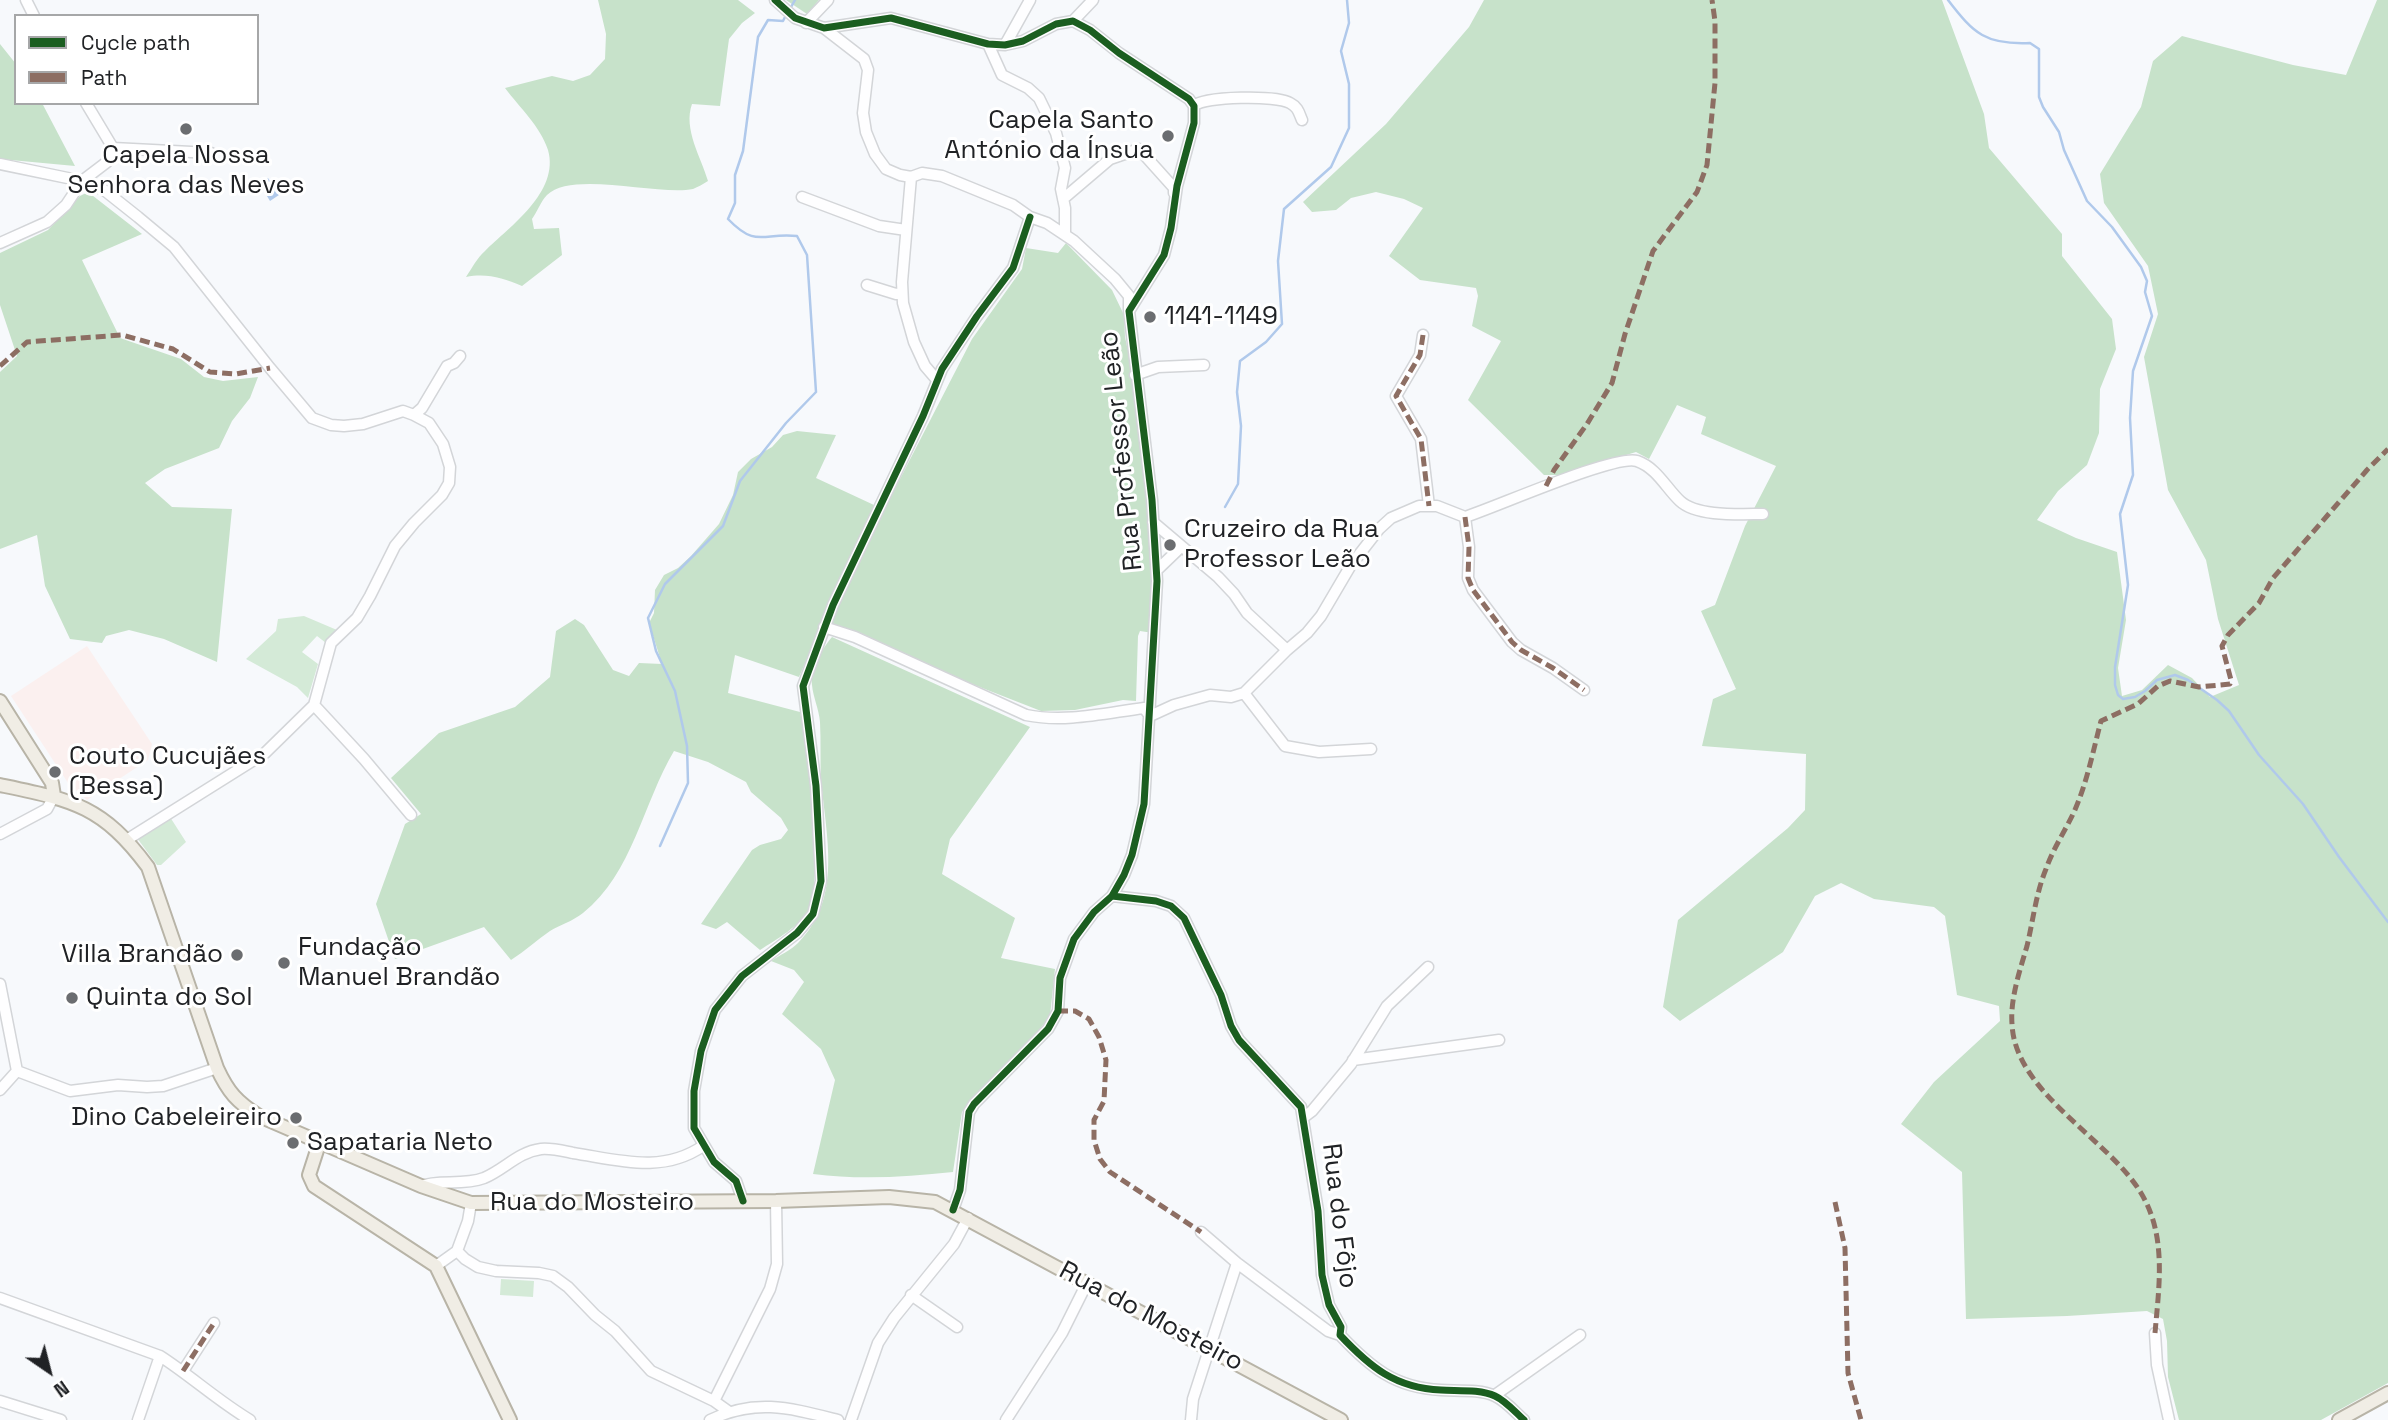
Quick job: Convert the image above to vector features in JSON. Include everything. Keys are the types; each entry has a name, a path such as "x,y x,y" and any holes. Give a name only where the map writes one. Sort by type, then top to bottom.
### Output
{"main road":[{"path":"0,701 52,783 54,796"},
{"name":"Rua do Mosteiro","path":"0,785 78,804 128,839 148,867 217,1068 239,1103 259,1116 421,1186 471,1203 915,1198 935,1202 1341,1420"},
{"path":"319,1144 309,1175 311,1181 318,1191 354,1211 436,1266 510,1420"},
{"path":"2339,1420 2388,1393"}],"street":[{"path":"775,0 795,18 824,28 864,59 868,70 863,113 866,132 875,154 886,169 900,176 911,177 922,173 949,178 1013,205 1030,218 1046,223 1065,234 1096,261 1129,296 1129,311"},
{"path":"806,23 828,0"},
{"path":"1005,45 1030,0"},
{"path":"824,28 891,18 988,44 1005,45 1023,41 1056,24 1073,21 1093,0"},
{"path":"1073,21 1189,99 1194,106 1199,101 1237,97 1274,99 1289,101 1298,109 1302,120"},
{"path":"988,44 1002,75 1028,88 1039,99 1056,133 1065,168 1061,189 1065,234"},
{"path":"87,105 113,148"},
{"name":"Rua Professor Leão","path":"953,1210 960,1190 970,1112 974,1104 1048,1029 1058,1011 1060,978 1074,939 1094,912 1112,896 1132,855 1144,804 1157,570 1129,311 1164,255 1194,123 1194,106"},
{"path":"113,148 211,153"},
{"path":"0,243 47,222 65,205 82,181 107,162 113,148"},
{"path":"1063,199 1110,159 1139,149 1174,188 1175,201"},
{"path":"0,164 82,181 104,190 174,247 312,418 331,425 344,426 363,424 403,411 429,423 443,444 450,467 449,484 442,495 395,546 357,618 331,643 314,705 265,753 128,839"},
{"path":"911,177 902,293 914,342 925,366 937,380"},
{"path":"802,197 879,226 906,230"},
{"path":"743,1201 736,1181 713,1161 694,1128 694,1091 701,1051 715,1010 742,975 805,924 813,914 819,892 821,881 816,786 803,686 824,627 854,558 923,416 942,369 1013,268 1030,218"},
{"path":"867,285 896,294 902,293"},
{"path":"1423,335 1420,355 1396,396 1420,439 1429,506"},
{"path":"414,415 422,408 447,366 460,356"},
{"path":"1135,375 1158,367 1204,365"},
{"path":"824,627 855,637 1026,715 1046,719 1072,718 1144,708 1150,716 1174,705 1210,695 1231,697 1244,693 1307,633 1321,616 1336,587 1379,529 1391,518 1419,506 1437,506 1465,517 1564,480 1622,461 1636,460 1655,473 1681,502 1700,510 1729,514 1763,514"},
{"path":"1465,517 1469,547 1468,578 1483,604 1521,650 1584,690"},
{"path":"1153,522 1218,577 1247,613 1287,650"},
{"path":"1157,570 1181,547"},
{"path":"1244,693 1285,746 1319,752 1371,749"},
{"path":"314,705 411,815"},
{"path":"0,834 47,808 54,796"},
{"name":"Rua do Fôjo","path":"1112,896 1156,901 1171,906 1184,918 1239,1040 1301,1107 1318,1211 1322,1275 1329,1305 1341,1327 1340,1335 1377,1371 1400,1381 1433,1390 1495,1395"},
{"path":"1304,1117 1312,1111 1353,1060 1387,1006 1428,967"},
{"path":"0,984 17,1071"},
{"path":"1353,1060 1499,1040"},
{"path":"17,1071 70,1091 118,1085 163,1086 217,1068"},
{"path":"0,1090 17,1071"},
{"path":"421,1186 428,1183 458,1183 485,1177 514,1158 542,1149 651,1165 677,1160 703,1146"},
{"path":"714,1401 770,1289 777,1264 776,1201"},
{"path":"436,1266 457,1251 468,1221 471,1203"},
{"path":"851,1420 878,1343 911,1295 954,1244 968,1218"},
{"path":"1200,1232 1328,1331 1340,1335"},
{"path":"457,1251 478,1267 553,1276 615,1331 651,1371 714,1401 727,1411"},
{"path":"1191,1420 1193,1399 1237,1263"},
{"path":"1006,1420 1062,1333 1087,1283"},
{"path":"911,1295 957,1327"},
{"path":"0,1297 160,1356 226,1406 250,1420"},
{"path":"183,1371 214,1323"},
{"path":"2155,1333 2157,1364 2169,1420"},
{"path":"1524,1420 1495,1395 1580,1335"},
{"path":"138,1420 160,1356"},
{"path":"0,1401 61,1420"},
{"path":"710,1420 727,1411 765,1405 838,1420"}],"shaded area":[{"path":"87,646 152,744 148,760 87,800 68,783 11,696"}],"green space":[{"path":"598,0 738,0 755,13 742,23 729,39 720,106 692,104 691,133 708,181 693,189 678,190 595,184 559,188 545,197 532,219 534,229 559,228 562,255 522,286 495,277 466,277 482,254 530,207 547,180 550,165 548,150 540,133 505,88 552,76 573,81 590,75 605,59 606,34"},
{"path":"786,0 819,0 807,14"},
{"path":"1484,0 1942,0 1984,114 1989,148 2062,234 2062,256 2112,319 2116,349 2100,389 2099,433 2087,465 2058,491 2037,520 2076,538 2117,552 2126,620 2118,668 2122,696 2142,690 2168,665 2192,678 2210,697 2239,685 2218,619 2206,560 2168,490 2144,357 2158,314 2148,266 2104,203 2100,174 2141,107 2153,61 2182,36 2293,65 2346,75 2377,0 2388,0 2388,1383 2321,1420 2179,1420 2168,1377 2163,1319 2147,1311 1966,1319 1962,1172 1901,1124 1934,1082 2000,1021 1999,1006 1957,995 1945,916 1934,907 1874,899 1841,883 1815,896 1783,952 1680,1021 1663,1007 1678,920 1788,828 1805,810 1806,754 1702,746 1713,699 1736,689 1701,611 1715,605 1745,526 1776,466 1701,434 1706,417 1677,405 1649,459 1636,452 1560,475 1544,475 1468,400 1501,341 1472,326 1478,296 1476,288 1420,280 1389,256 1423,208 1404,199 1376,192 1351,198 1336,210 1312,212 1303,202 1386,124 1469,27"},
{"path":"0,44 14,62 14,105 43,105 75,166 0,159"},
{"path":"88,192 142,234 82,260 120,338 181,359 204,377 223,381 258,377 250,398 232,421 219,448 165,469 145,483 172,507 232,509 217,662 164,639 129,630 106,636 102,643 70,639 45,586 37,535 0,549 0,372 17,356 0,305 0,253 48,230 80,196"},
{"path":"1066,243 1112,290 1124,315 1125,337 1137,391 1152,507 1153,633 1140,631 1138,636 1136,701 1123,700 1075,710 1041,711 949,675 831,623 869,539 972,339 1022,269 1026,248 1058,253"},
{"path":"797,431 836,435 816,478 874,505 799,677 735,655 728,693 800,712 815,844 813,894 805,915 787,932 760,950 727,922 716,929 701,924 752,850 781,839 788,830 781,818 751,792 746,782 708,762 674,751 626,858 600,897 583,913 550,931 511,960 484,927 395,959 376,904 405,824 421,814 391,778 439,733 515,707 550,677 556,631 575,619 584,625 613,670 629,676 639,663 662,664 649,623 654,613 655,590 664,575 678,568 691,556 719,524 733,495 738,472 751,459 772,447 783,435"},
{"path":"304,616 337,630 326,643 317,636 302,652 318,664 308,698 297,687 246,659 276,631 278,619"},
{"path":"832,637 1030,727 950,839 942,874 1015,918 1001,958 1055,969 1050,1016 1032,1039 962,1112 953,1172 883,1177 813,1174 835,1080 821,1049 782,1014 804,982 794,970 771,961 795,946 812,925 826,886 828,844 821,780 820,722 812,679 824,647"},
{"path":"170,817 186,842 161,865 157,865 137,838"},
{"path":"501,1279 534,1281 533,1297 500,1295"}],"water":[{"path":"268,178 279,195 270,201 259,183"}],"waterway":[{"path":"790,9 795,0"},
{"path":"1225,507 1238,484 1241,426 1237,392 1240,361 1266,342 1282,324 1278,261 1284,209 1331,167 1349,128 1349,84 1341,51 1349,23 1347,0"},
{"path":"1948,0 1982,35 2002,42 2030,43 2039,49 2039,97 2043,107 2059,132 2064,150 2087,201 2112,227 2141,267 2147,281 2145,292 2152,316 2133,371 2130,418 2133,475 2120,514 2128,585 2115,667 2118,695 2123,699 2135,697 2157,680 2175,675 2188,680 2217,700 2229,711 2259,755 2303,804 2388,922"},
{"path":"660,846 688,783 687,746 675,691 656,651 648,618 665,584 723,526 740,481 786,423 816,392 807,255 797,236 754,237 728,219 735,203 735,175 743,151 758,37 768,20 783,21 786,15"}],"marked path":[{"path":"1546,486 1612,383 1625,334 1653,251 1697,192 1707,165 1715,83 1715,21 1712,0"},
{"path":"0,366 27,342 122,335 173,349 210,372 236,374 270,368"},
{"path":"1423,335 1420,355 1396,396 1421,439 1429,506"},
{"path":"2155,1333 2159,1261 2155,1226 2149,1209 2126,1173 2045,1093 2029,1072 2017,1049 2012,1024 2013,1005 2040,888 2052,854 2079,801 2101,721 2138,704 2158,686 2170,681 2199,687 2230,684 2222,646 2228,635 2259,603 2273,578 2388,449"},
{"path":"1465,517 1469,547 1468,578 1473,590 1512,642 1584,690"},
{"path":"1058,1011 1075,1011 1089,1019 1099,1037 1106,1060 1104,1101 1094,1120 1094,1140 1100,1159 1110,1172 1201,1232"},
{"path":"1835,1202 1845,1248 1848,1373 1861,1420"},
{"path":"183,1371 214,1323"}],"cycle path":[{"path":"775,0 795,18 824,28 891,18 988,44 1005,45 1023,41 1056,24 1073,21 1189,99 1194,106 1194,123 1177,186 1164,255 1129,311 1152,500 1157,581 1144,804 1132,855 1124,875 1112,896 1094,912 1074,939 1060,978 1058,1011 1048,1029 969,1112 960,1190 953,1210"},
{"path":"743,1201 736,1181 714,1162 694,1128 694,1091 701,1051 715,1010 742,976 797,933 813,914 821,881 816,786 803,686 833,605 923,416 942,369 1013,268 1030,217"},
{"path":"1112,896 1156,901 1171,906 1184,918 1239,1040 1301,1107 1318,1211 1322,1275 1329,1305 1341,1327 1340,1335 1373,1366 1397,1380 1425,1388 1489,1394 1503,1401 1524,1420"}],"place":[{"name":"Capela Nossa Senhora das Neves","path":"186,129"},
{"name":"Capela Santo António da Ínsua","path":"1168,136"},
{"name":"1141-1149","path":"1150,317"},
{"name":"Cruzeiro da Rua Professor Leão","path":"1170,545"},
{"name":"Couto Cucujães (Bessa)","path":"55,772"},
{"name":"Villa Brandão","path":"237,955"},
{"name":"Fundação Manuel Brandão","path":"284,963"},
{"name":"Quinta do Sol","path":"72,998"},
{"name":"Dino Cabeleireiro","path":"296,1118"},
{"name":"Sapataria Neto","path":"293,1143"}]}
